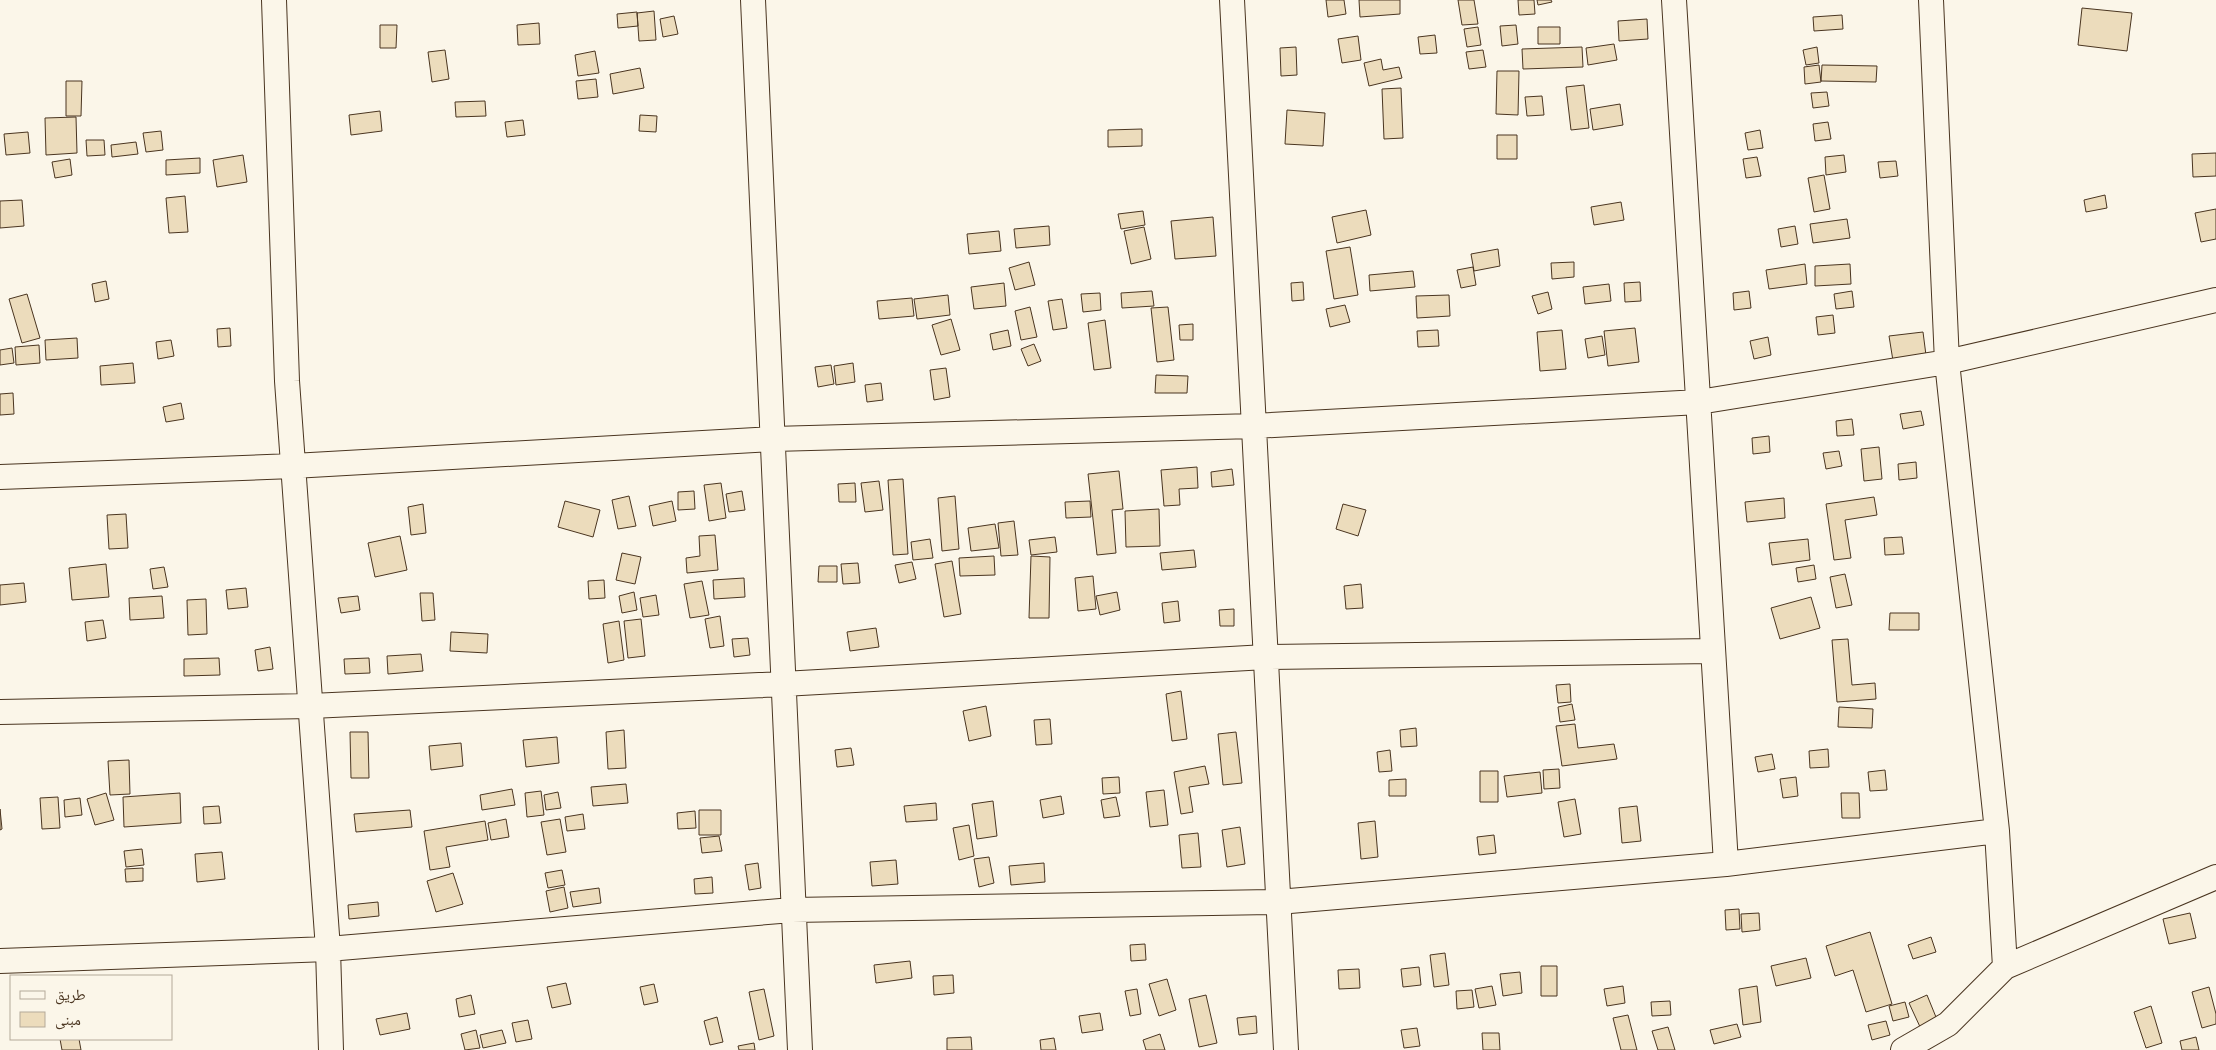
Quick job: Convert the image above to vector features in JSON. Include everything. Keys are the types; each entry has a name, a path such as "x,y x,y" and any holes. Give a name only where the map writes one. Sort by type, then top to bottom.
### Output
{"street":[{"path":"274,0 287,381 328,949 331,1050"},
{"path":"753,0 792,910 800,1050"},
{"path":"1232,0 1286,1050"},
{"path":"1674,0 1726,864"},
{"path":"1931,0 1947,362 1997,832 2005,967"},
{"path":"0,477 293,466 773,439 1254,426 1699,402 1947,362 2216,300"},
{"path":"0,712 311,706 783,684 1266,657 1713,651"},
{"path":"0,961 328,949 792,910 1278,902 1726,864 1997,832"},
{"path":"1903,1050 1948,1024 2005,967 2216,877"}],"building":[{"path":"1326,0 1344,0 1346,14 1328,17"},
{"path":"1359,0 1400,0 1400,14 1360,17"},
{"path":"1458,0 1474,0 1478,24 1462,25"},
{"path":"1518,0 1534,0 1535,14 1519,15"},
{"path":"1537,0 1551,0 1552,2 1538,5"},
{"path":"2082,8 2132,13 2127,51 2078,45"},
{"path":"654,11 656,40 639,41 637,13"},
{"path":"637,12 638,26 618,28 617,14"},
{"path":"1842,15 1843,29 1814,31 1813,17"},
{"path":"674,16 678,34 663,37 660,19"},
{"path":"1647,19 1648,39 1619,41 1618,21"},
{"path":"539,23 540,44 518,45 517,25"},
{"path":"380,25 397,25 396,48 380,48"},
{"path":"1516,25 1518,44 1502,46 1500,26"},
{"path":"1478,27 1481,45 1467,47 1464,29"},
{"path":"1538,27 1560,27 1560,44 1538,44"},
{"path":"1435,35 1437,53 1420,54 1418,37"},
{"path":"1358,36 1361,60 1342,63 1338,39"},
{"path":"1614,44 1617,60 1588,65 1586,48"},
{"path":"1296,47 1297,75 1281,76 1280,48"},
{"path":"1582,47 1583,67 1523,69 1522,49"},
{"path":"1817,47 1819,63 1806,65 1803,50"},
{"path":"445,50 449,79 432,82 428,52"},
{"path":"1483,50 1486,67 1469,69 1466,52"},
{"path":"595,51 599,73 578,76 575,55"},
{"path":"1381,59 1383,70 1399,67 1402,78 1369,86 1364,63"},
{"path":"1819,65 1821,82 1805,84 1804,67"},
{"path":"1822,65 1877,66 1876,82 1821,81"},
{"path":"640,68 644,88 613,94 610,74"},
{"path":"1497,71 1519,71 1518,115 1496,114"},
{"path":"596,79 598,97 578,99 576,81"},
{"path":"66,81 82,81 81,116 66,116"},
{"path":"1584,85 1589,128 1571,130 1566,87"},
{"path":"1401,88 1403,138 1384,139 1382,89"},
{"path":"1827,92 1829,106 1813,108 1811,93"},
{"path":"1542,96 1544,115 1527,116 1525,97"},
{"path":"485,101 486,116 456,117 455,102"},
{"path":"1620,104 1623,125 1593,130 1590,109"},
{"path":"1287,110 1325,113 1323,146 1285,144"},
{"path":"380,111 382,131 351,135 349,115"},
{"path":"640,115 657,116 656,132 639,131"},
{"path":"76,117 77,153 46,155 45,118"},
{"path":"523,120 525,135 507,137 505,122"},
{"path":"1828,122 1831,139 1815,141 1813,124"},
{"path":"1142,129 1142,146 1108,147 1108,130"},
{"path":"1760,130 1763,148 1748,150 1745,133"},
{"path":"161,131 163,150 146,152 143,133"},
{"path":"28,132 30,153 6,155 4,134"},
{"path":"1497,135 1517,135 1517,159 1497,159"},
{"path":"86,140 104,140 105,155 87,156"},
{"path":"136,142 138,154 112,157 111,145"},
{"path":"2216,153 2216,176 2193,177 2192,154"},
{"path":"243,155 247,182 217,187 213,160"},
{"path":"1844,155 1846,172 1826,175 1825,157"},
{"path":"1757,157 1761,176 1746,178 1743,159"},
{"path":"200,158 200,173 166,175 166,160"},
{"path":"70,159 72,175 55,178 52,162"},
{"path":"1896,161 1898,176 1880,178 1878,162"},
{"path":"1824,175 1830,209 1814,212 1808,178"},
{"path":"2105,195 2107,208 2086,212 2084,200"},
{"path":"185,196 188,232 169,233 166,198"},
{"path":"22,200 24,226 0,228 0,201"},
{"path":"1621,202 1624,220 1594,225 1591,207"},
{"path":"2216,209 2216,239 2201,242 2195,213"},
{"path":"1366,210 1371,235 1337,243 1332,217"},
{"path":"1143,211 1145,225 1121,229 1118,214"},
{"path":"1213,217 1216,256 1175,259 1171,221"},
{"path":"1847,219 1850,238 1813,243 1810,224"},
{"path":"1049,226 1050,245 1016,248 1014,229"},
{"path":"1795,226 1798,244 1781,247 1778,229"},
{"path":"1144,227 1151,259 1131,264 1124,231"},
{"path":"999,231 1001,251 969,254 967,234"},
{"path":"1350,247 1358,295 1334,299 1326,251"},
{"path":"1498,249 1500,266 1474,271 1471,254"},
{"path":"1029,262 1035,285 1015,290 1009,268"},
{"path":"1574,262 1574,277 1552,279 1551,263"},
{"path":"1805,264 1807,284 1769,289 1766,270"},
{"path":"1850,264 1851,284 1815,286 1815,266"},
{"path":"1473,267 1476,285 1461,288 1457,270"},
{"path":"1413,271 1415,287 1370,291 1369,275"},
{"path":"106,281 109,299 95,302 92,284"},
{"path":"1303,282 1304,300 1292,301 1291,283"},
{"path":"1640,282 1641,301 1625,302 1624,283"},
{"path":"1004,283 1006,306 974,309 971,287"},
{"path":"1609,284 1611,301 1585,304 1583,287"},
{"path":"1152,291 1154,306 1122,308 1121,293"},
{"path":"1749,291 1751,308 1734,310 1733,293"},
{"path":"1852,291 1854,307 1836,309 1834,294"},
{"path":"1548,292 1552,309 1538,314 1532,296"},
{"path":"1100,293 1101,310 1083,312 1081,294"},
{"path":"27,294 40,338 22,343 9,299"},
{"path":"948,295 950,315 917,319 914,299"},
{"path":"1449,295 1450,316 1417,318 1416,296"},
{"path":"912,298 914,316 879,319 877,301"},
{"path":"1062,299 1067,328 1053,330 1048,301"},
{"path":"1345,305 1350,322 1330,327 1326,309"},
{"path":"1030,307 1037,337 1021,340 1015,311"},
{"path":"1168,307 1174,360 1157,362 1151,308"},
{"path":"1833,315 1835,333 1818,335 1816,317"},
{"path":"951,319 960,350 941,355 932,325"},
{"path":"1105,320 1111,368 1094,370 1088,323"},
{"path":"1193,324 1193,340 1180,340 1179,325"},
{"path":"230,328 231,346 218,347 217,329"},
{"path":"1635,328 1639,362 1608,366 1604,331"},
{"path":"1008,330 1011,346 993,350 990,334"},
{"path":"1438,330 1439,346 1418,347 1417,331"},
{"path":"1562,330 1566,369 1540,371 1537,332"},
{"path":"1923,332 1927,363 1894,367 1889,336"},
{"path":"1602,336 1605,355 1588,358 1585,339"},
{"path":"1768,337 1771,355 1754,359 1750,341"},
{"path":"77,338 78,358 46,360 45,340"},
{"path":"171,340 174,356 158,359 156,342"},
{"path":"1034,344 1041,361 1028,366 1021,349"},
{"path":"39,345 40,363 16,365 15,347"},
{"path":"12,348 14,363 0,365 0,350"},
{"path":"133,363 135,383 101,385 100,366"},
{"path":"853,363 855,382 836,385 834,366"},
{"path":"831,365 834,384 818,387 815,367"},
{"path":"946,368 950,397 934,400 930,370"},
{"path":"1156,375 1188,376 1187,393 1155,393"},
{"path":"881,383 883,400 867,402 865,385"},
{"path":"13,393 14,414 0,415 0,394"},
{"path":"181,403 184,419 166,422 163,407"},
{"path":"1921,411 1924,425 1903,429 1900,414"},
{"path":"1852,419 1854,435 1837,436 1836,421"},
{"path":"1769,436 1770,452 1753,454 1752,438"},
{"path":"1879,447 1882,479 1864,481 1861,449"},
{"path":"1839,451 1842,466 1826,469 1823,453"},
{"path":"1916,462 1917,478 1899,480 1898,464"},
{"path":"1197,467 1198,488 1179,489 1180,505 1164,506 1161,470"},
{"path":"1232,469 1234,485 1212,487 1211,472"},
{"path":"1119,471 1123,509 1112,510 1116,553 1097,555 1088,474"},
{"path":"903,479 908,554 893,555 888,480"},
{"path":"879,481 883,510 865,512 861,483"},
{"path":"721,483 726,518 709,521 704,485"},
{"path":"855,483 856,502 839,502 838,484"},
{"path":"694,491 695,509 678,510 678,492"},
{"path":"742,491 745,510 729,512 726,494"},
{"path":"629,496 636,526 618,529 612,500"},
{"path":"955,496 959,549 942,551 938,498"},
{"path":"1874,497 1877,515 1845,520 1851,558 1834,560 1826,504"},
{"path":"1784,498 1785,518 1747,522 1745,502"},
{"path":"565,501 600,510 593,537 558,527"},
{"path":"672,501 676,521 653,526 649,506"},
{"path":"1090,501 1091,517 1066,518 1065,502"},
{"path":"423,504 426,533 411,535 408,507"},
{"path":"1343,504 1366,510 1358,536 1336,529"},
{"path":"1159,509 1160,546 1126,547 1125,511"},
{"path":"126,514 128,548 109,549 107,515"},
{"path":"1014,521 1018,555 1001,556 998,523"},
{"path":"995,524 999,548 971,551 968,528"},
{"path":"715,535 718,570 687,573 686,558 700,556 699,536"},
{"path":"400,536 407,570 375,577 368,543"},
{"path":"1055,537 1057,552 1031,555 1029,540"},
{"path":"1902,537 1904,554 1885,555 1884,538"},
{"path":"930,539 933,558 913,560 911,542"},
{"path":"1808,539 1810,560 1772,565 1769,543"},
{"path":"1194,550 1196,567 1162,570 1160,553"},
{"path":"622,553 641,557 635,584 616,580"},
{"path":"994,556 995,575 960,576 959,558"},
{"path":"1031,556 1050,557 1049,618 1029,618"},
{"path":"952,561 961,614 944,617 935,564"},
{"path":"912,562 916,579 899,583 895,565"},
{"path":"858,563 860,583 843,584 841,564"},
{"path":"106,564 109,597 72,600 69,568"},
{"path":"1814,565 1816,579 1798,582 1796,568"},
{"path":"819,566 837,566 837,582 818,582"},
{"path":"164,567 168,587 153,589 150,569"},
{"path":"1845,574 1852,605 1836,608 1830,577"},
{"path":"1093,576 1096,609 1078,611 1075,578"},
{"path":"744,578 745,597 714,599 713,580"},
{"path":"604,580 605,598 589,599 588,581"},
{"path":"702,581 709,615 690,618 684,584"},
{"path":"24,583 26,602 0,605 0,585"},
{"path":"1361,584 1363,608 1346,609 1344,586"},
{"path":"246,588 248,607 228,609 226,590"},
{"path":"634,592 637,610 622,613 619,596"},
{"path":"1117,592 1120,610 1100,615 1096,596"},
{"path":"420,593 433,593 435,620 422,621"},
{"path":"656,595 659,615 643,617 640,598"},
{"path":"162,596 164,618 130,620 129,598"},
{"path":"358,596 360,610 341,613 338,598"},
{"path":"1811,597 1820,628 1780,639 1771,608"},
{"path":"206,599 207,634 188,635 187,600"},
{"path":"1178,601 1180,621 1164,623 1162,603"},
{"path":"1234,609 1234,626 1220,626 1219,610"},
{"path":"1890,613 1919,613 1919,630 1889,630"},
{"path":"720,616 724,646 710,648 705,619"},
{"path":"641,619 645,656 628,658 624,621"},
{"path":"103,620 106,638 87,641 85,622"},
{"path":"619,621 624,660 608,663 603,624"},
{"path":"876,628 879,647 850,651 847,632"},
{"path":"451,632 488,634 487,653 450,651"},
{"path":"748,638 750,655 734,657 732,639"},
{"path":"1848,639 1852,685 1875,683 1876,699 1837,702 1832,640"},
{"path":"270,647 273,669 258,671 255,650"},
{"path":"421,654 423,671 388,674 387,656"},
{"path":"219,658 220,675 184,676 184,659"},
{"path":"369,658 370,673 345,674 344,659"},
{"path":"1570,684 1571,702 1558,703 1556,685"},
{"path":"1181,691 1187,739 1172,741 1166,694"},
{"path":"1572,704 1575,720 1560,722 1558,707"},
{"path":"986,706 991,736 969,741 963,711"},
{"path":"1839,707 1873,709 1872,728 1838,727"},
{"path":"1050,719 1052,744 1036,745 1034,720"},
{"path":"1575,724 1578,748 1614,744 1617,759 1562,766 1556,726"},
{"path":"1416,728 1417,746 1401,747 1400,730"},
{"path":"624,730 626,768 608,769 606,732"},
{"path":"350,732 368,732 369,778 351,778"},
{"path":"1236,732 1242,783 1223,785 1218,734"},
{"path":"557,737 559,763 526,767 523,740"},
{"path":"461,743 463,766 431,770 429,746"},
{"path":"851,748 854,765 837,767 835,750"},
{"path":"1828,749 1829,767 1810,768 1809,751"},
{"path":"1390,750 1392,771 1379,772 1377,752"},
{"path":"1772,754 1775,769 1758,772 1755,757"},
{"path":"129,760 130,794 110,795 108,761"},
{"path":"1205,766 1209,784 1189,787 1193,812 1181,814 1174,772"},
{"path":"1559,769 1560,788 1544,789 1543,770"},
{"path":"1885,770 1887,790 1870,791 1868,772"},
{"path":"1480,771 1498,771 1498,802 1480,802"},
{"path":"1540,772 1542,793 1507,797 1504,776"},
{"path":"1119,777 1120,793 1103,794 1102,778"},
{"path":"1796,777 1798,796 1783,798 1780,779"},
{"path":"1406,779 1406,796 1389,796 1389,780"},
{"path":"626,784 628,803 593,806 591,787"},
{"path":"512,789 515,805 482,810 480,795"},
{"path":"1164,790 1168,825 1150,827 1146,792"},
{"path":"541,791 544,815 527,817 525,793"},
{"path":"558,792 561,808 546,810 544,795"},
{"path":"106,793 114,820 95,825 87,799"},
{"path":"180,793 181,823 124,827 123,797"},
{"path":"1841,793 1859,793 1860,818 1842,818"},
{"path":"1061,796 1064,814 1043,818 1040,800"},
{"path":"58,797 60,828 42,829 40,798"},
{"path":"1116,797 1120,816 1104,818 1101,800"},
{"path":"80,798 82,815 65,817 64,800"},
{"path":"1575,799 1581,834 1564,837 1558,802"},
{"path":"993,801 997,836 977,839 972,804"},
{"path":"936,803 937,820 906,822 904,806"},
{"path":"219,806 221,823 204,824 203,807"},
{"path":"1637,806 1641,841 1622,843 1619,808"},
{"path":"0,809 2,829 0,830"},
{"path":"410,810 412,827 356,832 354,814"},
{"path":"699,810 721,810 721,835 699,835"},
{"path":"695,811 696,828 678,829 677,813"},
{"path":"583,814 585,829 567,831 565,817"},
{"path":"506,819 509,837 491,840 488,823"},
{"path":"560,819 566,852 547,855 541,822"},
{"path":"485,821 488,840 446,847 450,867 430,870 424,831"},
{"path":"1375,821 1378,857 1361,859 1358,823"},
{"path":"969,825 974,856 959,860 953,828"},
{"path":"1240,827 1245,864 1227,867 1222,830"},
{"path":"1198,833 1201,867 1182,868 1179,835"},
{"path":"1494,835 1496,853 1479,855 1477,837"},
{"path":"719,836 722,851 702,853 700,838"},
{"path":"142,849 144,865 126,867 124,851"},
{"path":"222,852 225,879 197,882 195,854"},
{"path":"989,857 994,883 979,887 974,859"},
{"path":"896,860 898,884 872,886 870,862"},
{"path":"758,863 761,888 749,890 745,865"},
{"path":"1044,863 1045,882 1011,885 1009,866"},
{"path":"143,868 143,881 126,882 125,869"},
{"path":"562,870 565,885 548,888 545,873"},
{"path":"453,873 463,904 436,912 427,881"},
{"path":"712,877 713,893 695,894 694,879"},
{"path":"564,887 568,908 550,912 546,891"},
{"path":"599,888 601,903 573,907 570,892"},
{"path":"378,902 379,916 349,919 348,905"},
{"path":"1739,909 1740,929 1726,930 1725,910"},
{"path":"1759,913 1760,930 1742,932 1741,914"},
{"path":"2190,913 2196,938 2169,944 2163,919"},
{"path":"1870,932 1892,1004 1866,1012 1853,970 1835,976 1826,946"},
{"path":"1931,937 1936,952 1913,959 1908,945"},
{"path":"1145,944 1146,960 1131,961 1130,945"},
{"path":"1445,953 1449,985 1434,987 1430,955"},
{"path":"1806,958 1811,978 1776,986 1771,966"},
{"path":"910,961 912,978 876,983 874,965"},
{"path":"1541,966 1557,966 1557,996 1541,996"},
{"path":"1419,967 1421,985 1403,987 1401,969"},
{"path":"1359,969 1360,988 1339,989 1338,970"},
{"path":"1520,972 1522,993 1503,996 1500,974"},
{"path":"953,975 954,993 934,995 933,976"},
{"path":"1167,979 1176,1010 1159,1016 1149,984"},
{"path":"566,983 571,1004 552,1008 547,987"},
{"path":"654,984 658,1002 644,1005 640,987"},
{"path":"1492,986 1496,1005 1479,1008 1475,989"},
{"path":"1623,986 1625,1003 1607,1006 1604,989"},
{"path":"1757,986 1761,1022 1743,1025 1739,989"},
{"path":"2209,987 2216,1014 2216,1024 2202,1028 2192,992"},
{"path":"764,989 774,1036 759,1040 749,992"},
{"path":"1137,989 1141,1014 1130,1016 1125,991"},
{"path":"1472,990 1474,1007 1457,1009 1456,991"},
{"path":"471,995 475,1014 459,1017 456,999"},
{"path":"1206,995 1217,1043 1199,1047 1189,999"},
{"path":"1927,995 1938,1022 1921,1029 1909,1003"},
{"path":"1670,1001 1671,1015 1652,1016 1651,1002"},
{"path":"1905,1002 1909,1017 1893,1021 1889,1006"},
{"path":"2151,1006 2162,1043 2146,1048 2134,1012"},
{"path":"407,1013 410,1029 380,1035 376,1019"},
{"path":"1100,1013 1103,1030 1082,1033 1079,1016"},
{"path":"1628,1015 1637,1050 1621,1050 1613,1018"},
{"path":"1256,1016 1257,1033 1239,1035 1237,1018"},
{"path":"717,1017 723,1042 710,1045 704,1021"},
{"path":"528,1020 532,1039 516,1042 512,1023"},
{"path":"1886,1021 1890,1035 1872,1040 1868,1025"},
{"path":"1737,1024 1741,1037 1714,1044 1710,1030"},
{"path":"1668,1027 1675,1050 1658,1050 1652,1031"},
{"path":"1417,1028 1420,1046 1404,1048 1401,1030"},
{"path":"476,1030 480,1048 465,1050 461,1034"},
{"path":"502,1030 506,1043 483,1048 480,1035"},
{"path":"1482,1033 1499,1033 1500,1050 1483,1050"},
{"path":"1160,1034 1165,1050 1146,1050 1143,1040"},
{"path":"971,1037 972,1050 947,1050 947,1038"},
{"path":"2196,1037 2199,1050 2182,1050 2180,1041"},
{"path":"1054,1038 1056,1050 1041,1050 1040,1040"},
{"path":"60,1040 79,1040 81,1050 62,1050"},
{"path":"754,1043 755,1050 739,1050 738,1046"}]}
